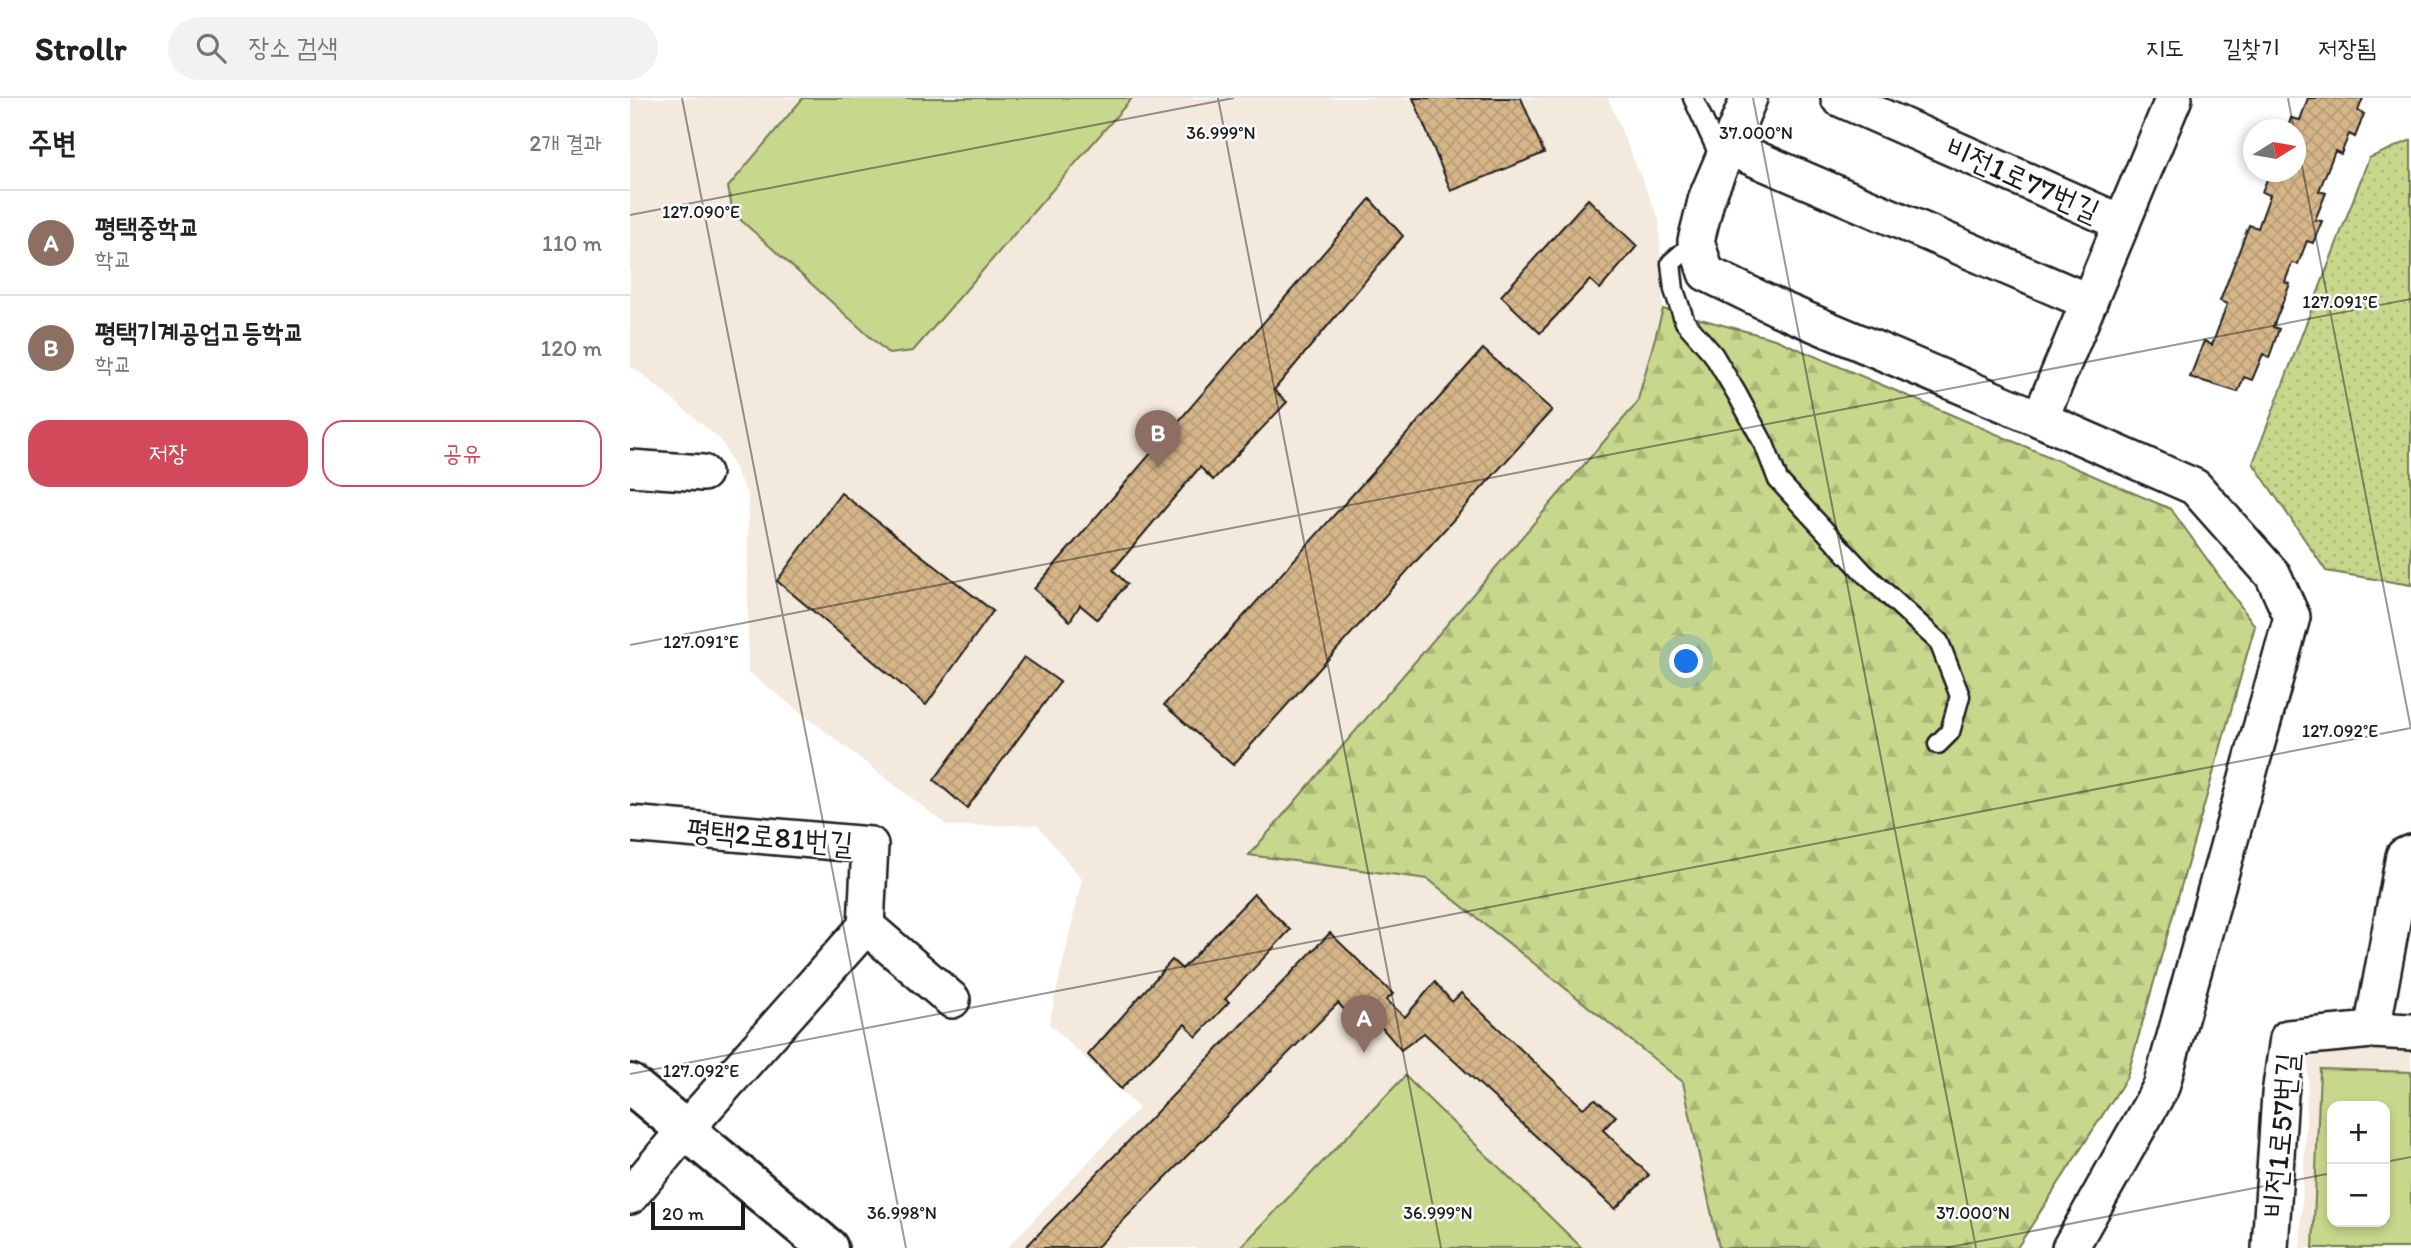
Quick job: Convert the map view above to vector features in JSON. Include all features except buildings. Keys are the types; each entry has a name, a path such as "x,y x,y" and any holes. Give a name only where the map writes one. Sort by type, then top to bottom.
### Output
{"street":[{"path":"1749,98 1707,197 1696,241 1706,273 1780,309 2195,487 2273,575 2292,617 2161,1087 2070,1248"},
{"name":"비전1로77번길","path":"1839,98 2122,223 2174,98"},
{"path":"1725,154 2089,302"},
{"path":"2040,419 2122,223"},
{"path":"630,468 703,473"},
{"name":"평택2로81번길","path":"630,824 870,845 866,926"},
{"path":"2411,853 2404,856 2372,1030 2411,1032"},
{"path":"630,1196 866,926 952,1000"},
{"name":"비전1로57번길","path":"2270,1248 2280,1094 2288,1038 2372,1030"},
{"path":"630,1084 828,1248"}],"lane":[{"path":"1693,98 1725,154"},
{"path":"1696,241 1671,263 1674,290 1685,323 1713,354 1737,394 1764,444 1778,480 1864,573 1939,642 1960,696 1950,732 1938,744"}],"shaded area":[{"path":"630,98 1608,98 1659,220 1663,309 1637,403 1250,855 1428,879 1684,1082 1719,1248 1007,1248 1139,1108 1049,1024 1082,879 1037,825 948,826 748,672 748,496 721,440 636,369 630,368"},
{"path":"2351,1047 2411,1051 2411,1248 2300,1248 2309,1059"}],"green space":[{"path":"803,98 1132,98 913,351 889,354 733,213 728,187"},
{"path":"2411,140 2411,585 2326,571 2253,463 2369,158"},
{"path":"1663,309 1775,339 2171,509 2255,626 2127,1077 2017,1248 1719,1248 1683,1082 1428,879 1249,855 1637,403"},
{"path":"2320,1069 2411,1072 2411,1248 2313,1248"},
{"path":"1405,1076 1582,1248 1240,1248"}],"place":[{"name":"평택기계공업고등학교","path":"1158,468"},
{"name":"평택중학교","path":"1364,1053"}]}
